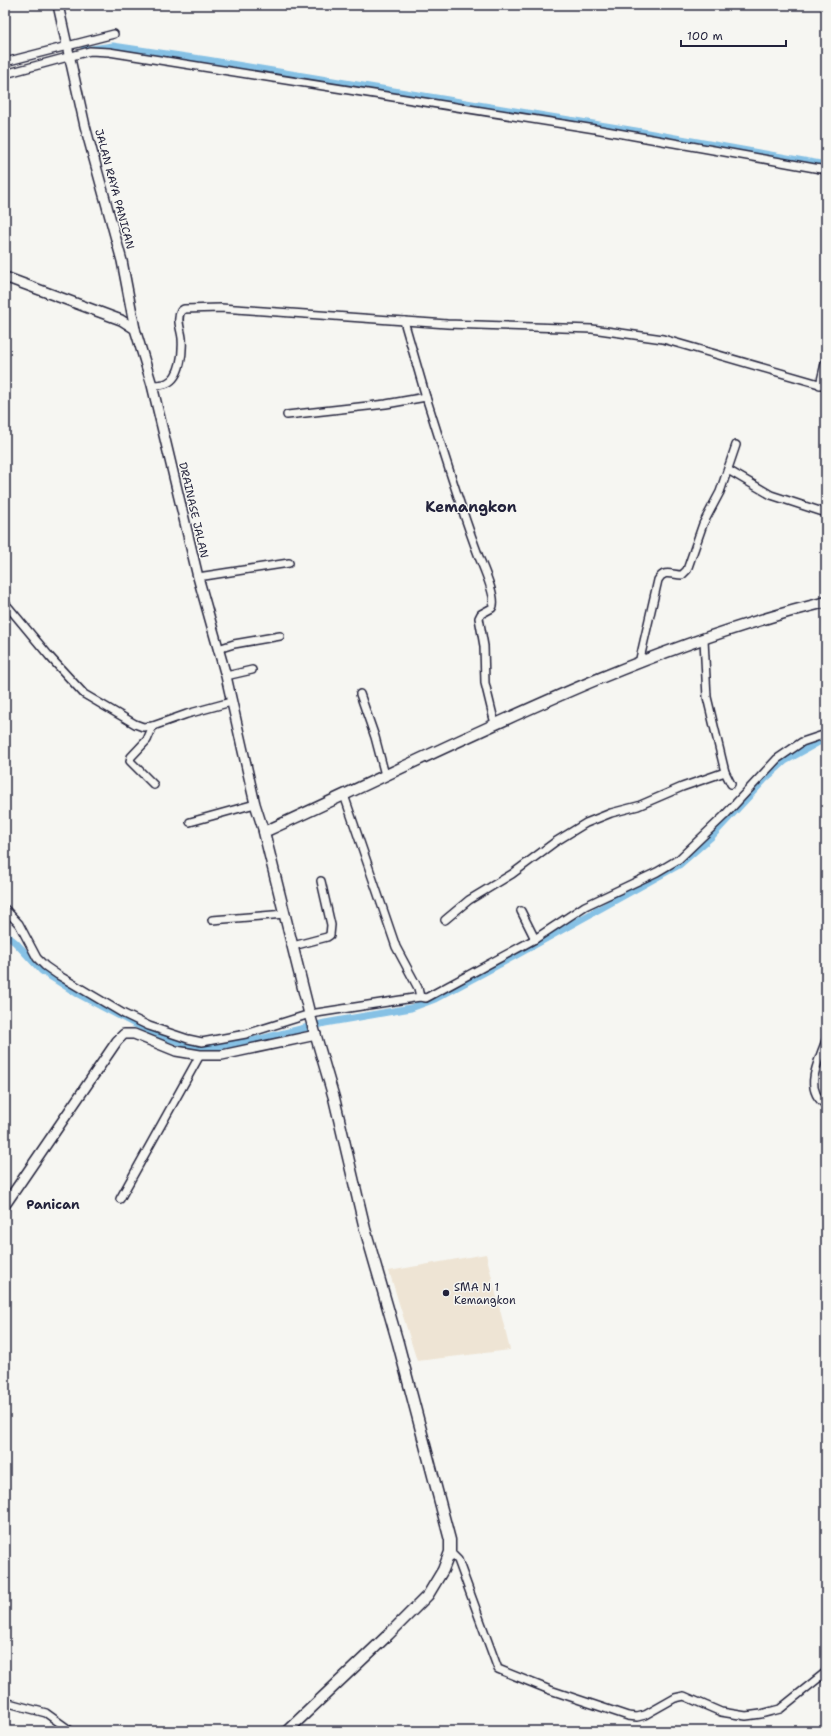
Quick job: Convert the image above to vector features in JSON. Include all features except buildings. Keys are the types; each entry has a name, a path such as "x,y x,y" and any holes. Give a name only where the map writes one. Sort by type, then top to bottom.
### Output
{"main road":[{"path":"287,1731 428,1595 443,1570 450,1552 450,1540 398,1343 365,1229 334,1098 310,1015 264,832 495,724 639,663 743,626 826,602"}],"street":[{"name":"JALAN RAYA PANICAN","path":"58,5 85,126 122,261 134,329"},
{"path":"5,62 114,34"},
{"path":"5,74 90,51 109,52 595,129 826,170"},
{"path":"5,277 121,320 134,329"},
{"path":"152,385 168,382 173,378 179,365 182,346 179,317 180,312 184,309 221,308 404,321 592,329 663,339 823,386 826,359"},
{"path":"404,321 465,522 484,567 495,602 492,608 480,614 478,618 484,646 485,683 495,724"},
{"name":"DRAINASE JALAN","path":"134,329 152,385 198,577 226,676 255,804 264,832"},
{"path":"287,415 386,404 426,397"},
{"path":"639,663 658,580 660,576 666,573 682,575 687,570 703,524 720,492 736,445"},
{"path":"728,470 771,495 826,513"},
{"path":"198,577 289,563"},
{"path":"5,602 50,657 84,694 135,724 143,727 152,726 187,714 231,702"},
{"path":"218,649 234,644 280,636"},
{"path":"704,640 707,697 724,772 731,784"},
{"path":"226,676 252,670"},
{"path":"360,694 375,737 385,775"},
{"path":"152,726 147,740 131,757 130,761 154,785"},
{"path":"5,909 19,924 37,958 45,966 124,1014 149,1026 202,1042 221,1039 277,1025 310,1015 420,997 426,998 535,939 585,906 657,872 679,859 718,822 777,759 802,742 826,734"},
{"path":"445,920 469,900 512,874 555,842 586,823 611,813 638,806 682,786 724,772"},
{"path":"344,795 396,946 418,988 420,997"},
{"path":"190,822 255,804"},
{"path":"293,946 330,935 331,925 321,882"},
{"path":"521,911 535,939"},
{"path":"212,920 285,914"},
{"path":"5,1205 121,1036 129,1033 134,1034 176,1051 200,1055 222,1055 316,1035"},
{"path":"826,1040 813,1077 813,1085 820,1101 826,1105"},
{"path":"120,1199 200,1055"},
{"path":"450,1552 458,1560 498,1670 550,1690 628,1716 637,1717 645,1715 675,1698 684,1696 722,1712 746,1716 761,1714 780,1708 826,1672"},
{"path":"5,1702 46,1713 71,1731"}],"shaded area":[{"name":"SMA N 1 Kemangkon","path":"486,1254 510,1350 417,1361 389,1271"}],"waterway":[{"path":"84,50 113,46 207,60 642,132 826,165"},
{"path":"5,934 16,943 42,971 78,994 159,1035 195,1047 215,1047 252,1041 325,1023 411,1008 435,999 679,865 711,837 764,780 785,761 826,738"}],"place":[{"name":"SMA N 1 Kemangkon","path":"446,1293"}],"district":[{"name":"Kemangkon","path":"471,507"},
{"name":"Panican","path":"53,1204"}]}
